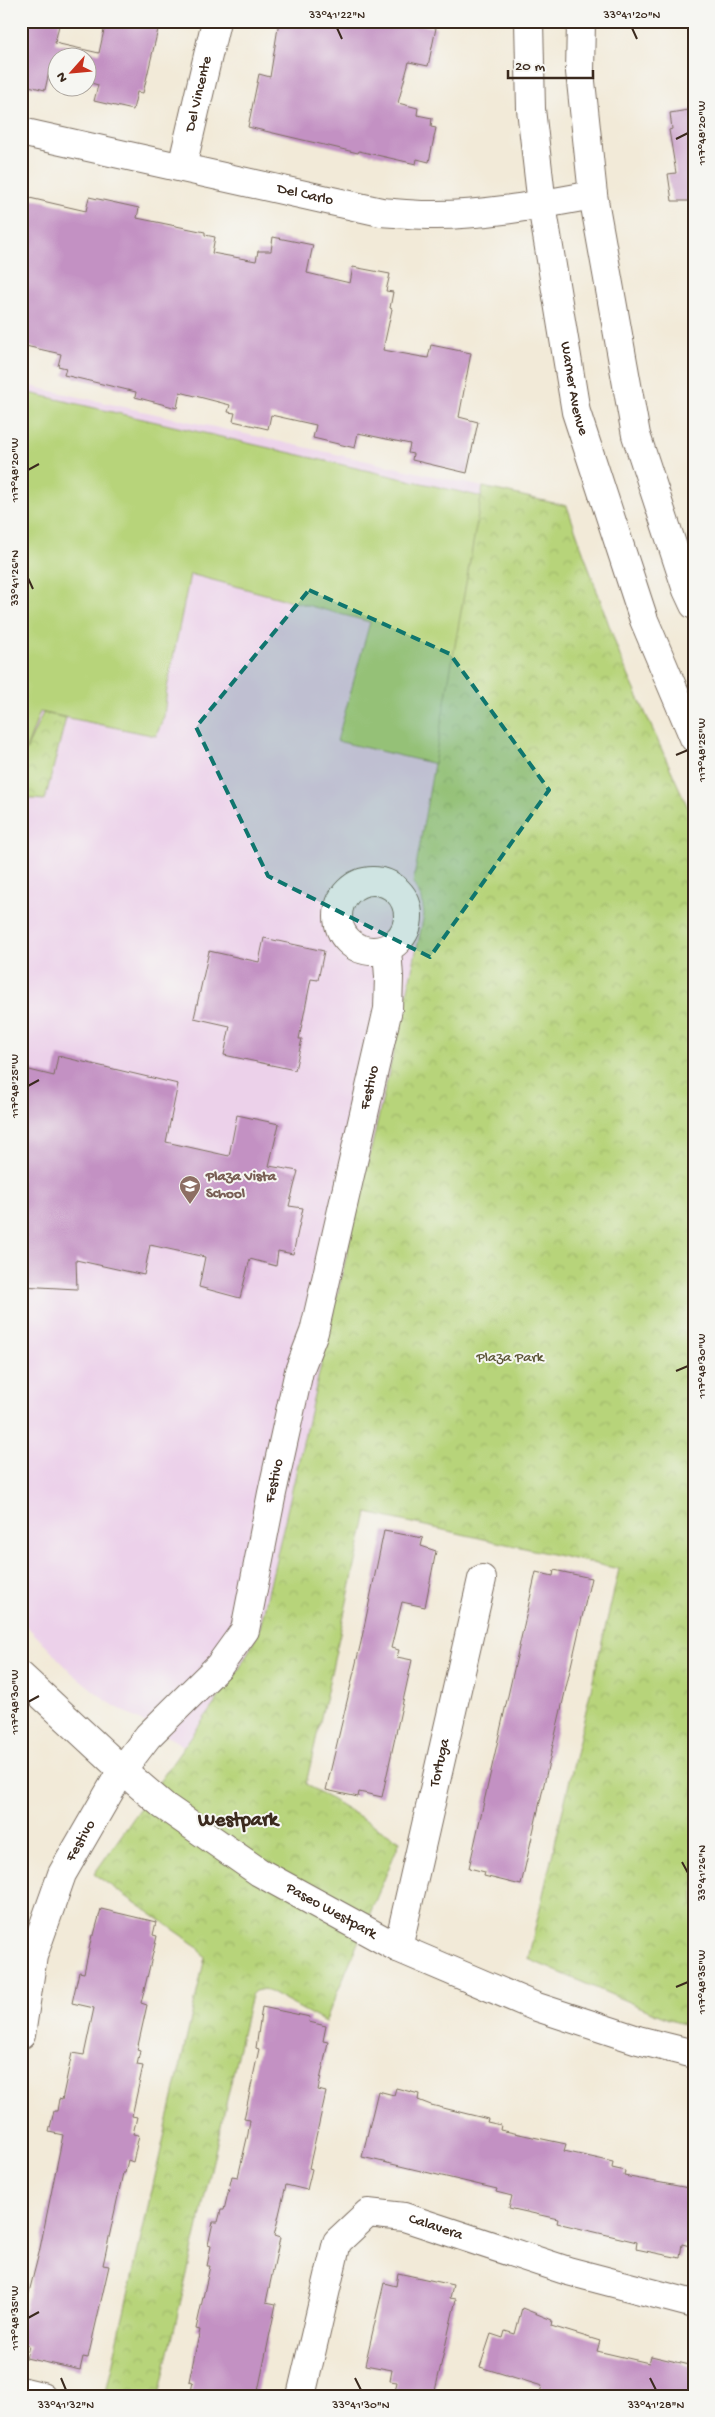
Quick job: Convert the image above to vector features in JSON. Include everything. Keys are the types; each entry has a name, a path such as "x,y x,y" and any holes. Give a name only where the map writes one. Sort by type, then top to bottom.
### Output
{"street":[{"name":"Del Vincente","path":"182,168 216,21"},
{"name":"Warner Avenue","path":"529,21 531,109 542,204 576,412 644,620 694,738"},
{"path":"581,21 580,72 593,195 636,435 694,605"},
{"name":"Del Carlo","path":"21,132 381,212 427,215 477,213 593,195"},
{"name":"Festivo","path":"21,2035 27,1955 62,1874 122,1770 148,1736 219,1666 245,1630 272,1493 299,1371 314,1332 388,1009 389,977 387,949"},
{"name":"Tortuga","path":"398,1948 482,1579"},
{"name":"Paseo Westpark","path":"21,1676 122,1770 164,1806 259,1872 398,1948 534,2006 638,2040 694,2054"},
{"name":"Calavera","path":"301,2396 337,2242 368,2213 404,2217 568,2271 694,2304"},
{"path":"21,2391 42,2396"}],"highlighted area":[{"path":"309,590 450,654 549,790 430,957 268,876 196,727"}],"shaded area":[{"name":"Plaza Vista School","path":"21,384 483,487 413,882 422,899 424,915 292,1495 259,1632 239,1669 184,1746 108,1702 72,1673 21,1620"}],"green space":[{"path":"21,391 552,513 421,965 444,766 337,741 370,622 190,574 167,688 164,716 156,736 40,712 25,752 21,751"},
{"name":"Plaza Park","path":"483,487 567,506 621,659 694,821 694,2027 673,2021 528,1959 619,1569 367,1513 306,1784 400,1841 325,2022 264,1989 255,1991 251,1995 159,2396 105,2396 205,1957 196,1945 94,1874 239,1669 259,1632 424,915 422,899 413,883"},
{"path":"43,713 66,718 45,800 21,798 21,751 25,752"}],"building":[{"path":"21,21 60,21 55,43 77,48 48,48 48,76 45,90 21,84"},
{"path":"106,21 160,21 143,93 137,92 133,110 94,101 95,98 98,98 98,53"},
{"path":"279,21 419,21 418,24 436,28 428,66 409,62 398,103 418,108 417,115 432,118 431,127 436,128 429,162 417,159 416,164 359,151 358,153 248,127 259,74 270,77"},
{"path":"694,109 694,201 672,201 668,174 676,173 669,130 672,129 670,113"},
{"path":"21,196 86,211 89,197 139,208 137,218 205,232 205,235 215,237 212,253 256,261 258,251 271,251 273,237 313,245 307,273 350,283 353,267 390,274 386,291 393,292 390,308 392,309 383,350 428,358 431,345 471,353 459,417 478,422 467,473 412,460 413,454 408,453 410,444 358,433 355,448 313,438 316,425 271,415 268,429 233,421 235,413 228,412 230,405 180,392 177,408 135,397 136,392 64,375 66,368 58,366 61,354 21,345"},
{"path":"264,938 324,951 318,980 311,979 299,1039 302,1039 295,1070 224,1055 230,1026 194,1018 209,951 259,962"},
{"path":"58,1056 178,1084 166,1142 229,1156 237,1115 279,1124 269,1166 298,1171 289,1206 303,1208 293,1254 278,1251 276,1266 250,1259 240,1298 199,1287 205,1257 150,1245 144,1275 76,1260 77,1289 21,1286 21,1068 54,1076"},
{"path":"384,1531 423,1538 421,1546 436,1551 425,1607 402,1602 391,1648 399,1650 397,1657 412,1660 382,1797 359,1792 358,1797 326,1790 361,1642"},
{"path":"554,1570 591,1578 521,1885 484,1876 485,1872 469,1868 536,1572 553,1576"},
{"path":"101,1909 156,1922 153,1935 157,1936 141,2003 147,2005 137,2050 140,2051 137,2065 143,2066 132,2116 137,2117 133,2134 139,2135 133,2162 128,2160 125,2173 123,2173 103,2265 109,2266 88,2358 83,2357 80,2370 26,2358 29,2346 21,2344 21,2324 39,2253 63,2135 49,2132 54,2111 57,2111 59,2099 62,2100 72,2053 84,2055 94,2008 72,2003 79,1972 84,1973 92,1935 94,1935"},
{"path":"262,2007 310,2017 309,2022 326,2026 323,2041 328,2042 318,2090 326,2092 309,2168 312,2169 307,2190 286,2185 274,2236 280,2238 266,2302 276,2304 257,2396 190,2396 193,2382 189,2381 200,2330 196,2329 210,2266 207,2266 211,2246 208,2245 213,2222 218,2222 221,2210 224,2210 232,2176 238,2177 248,2134 250,2120 244,2119 259,2049 256,2048"},
{"path":"396,2088 419,2094 418,2100 431,2105 488,2119 487,2122 501,2125 500,2130 566,2144 564,2151 613,2162 612,2168 625,2171 624,2176 694,2189 694,2247 682,2244 680,2258 636,2249 637,2242 557,2223 558,2219 509,2208 512,2196 496,2192 497,2189 362,2157 378,2091 394,2095"},
{"path":"398,2273 453,2285 450,2298 456,2299 435,2391 429,2390 428,2396 394,2396 397,2382 390,2381 392,2370 365,2365 384,2283 396,2286"},
{"path":"522,2308 552,2320 551,2326 600,2341 597,2351 649,2363 651,2356 694,2366 694,2396 539,2396 542,2386 480,2367 491,2334 503,2338 505,2331 515,2334"}],"place":[{"name":"Plaza Vista School","path":"190,1205"}],"district":[{"name":"Westpark","path":"238,1821"}]}
